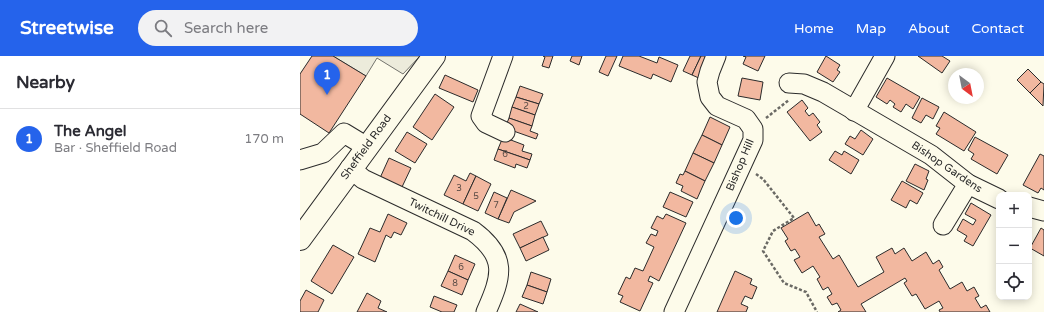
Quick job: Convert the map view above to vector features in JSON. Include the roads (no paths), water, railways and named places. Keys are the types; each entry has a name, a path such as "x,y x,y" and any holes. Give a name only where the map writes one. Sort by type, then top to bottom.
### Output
{"main road":[{"name":"Sheffield Road","path":"300,238 350,168 434,56"}],"street":[{"path":"503,56 481,116 486,123 505,132"},
{"name":"Bishop Hill","path":"674,312 753,140 753,129 746,119 717,106 710,97 707,82 716,56"},
{"path":"854,111 884,56"},
{"name":"Bishop Gardens","path":"792,90 804,84 823,92 931,155 968,184 996,198"},
{"path":"300,160 323,153 344,133 367,147"},
{"name":"Twitchill Drive","path":"350,168 363,179 473,231 484,239 494,251 499,268 497,287 486,312"},
{"path":"943,225 968,184"},
{"path":"1032,208 1044,211"}],"place":[{"name":"The Angel","path":"327,95"}]}
